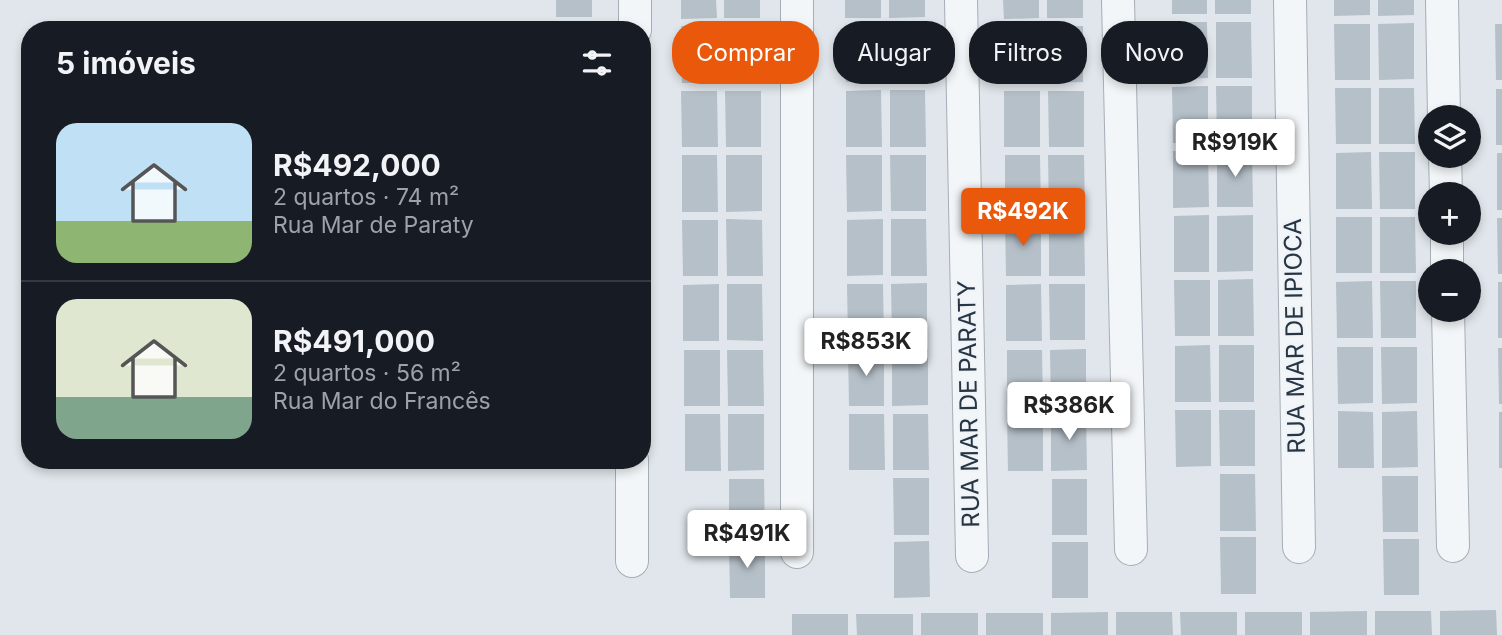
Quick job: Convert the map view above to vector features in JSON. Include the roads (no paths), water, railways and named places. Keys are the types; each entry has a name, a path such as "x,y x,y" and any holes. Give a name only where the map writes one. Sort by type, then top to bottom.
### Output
{"street":[{"path":"635,0 635,21"},
{"path":"797,0 797,552"},
{"name":"RUA MAR DE PARATY","path":"961,0 972,556"},
{"path":"1118,0 1131,549"},
{"name":"RUA MAR DE IPIOCA","path":"1290,0 1299,547"},
{"path":"1442,0 1444,105"},
{"path":"1448,322 1453,546"},
{"path":"632,469 632,561"}]}
